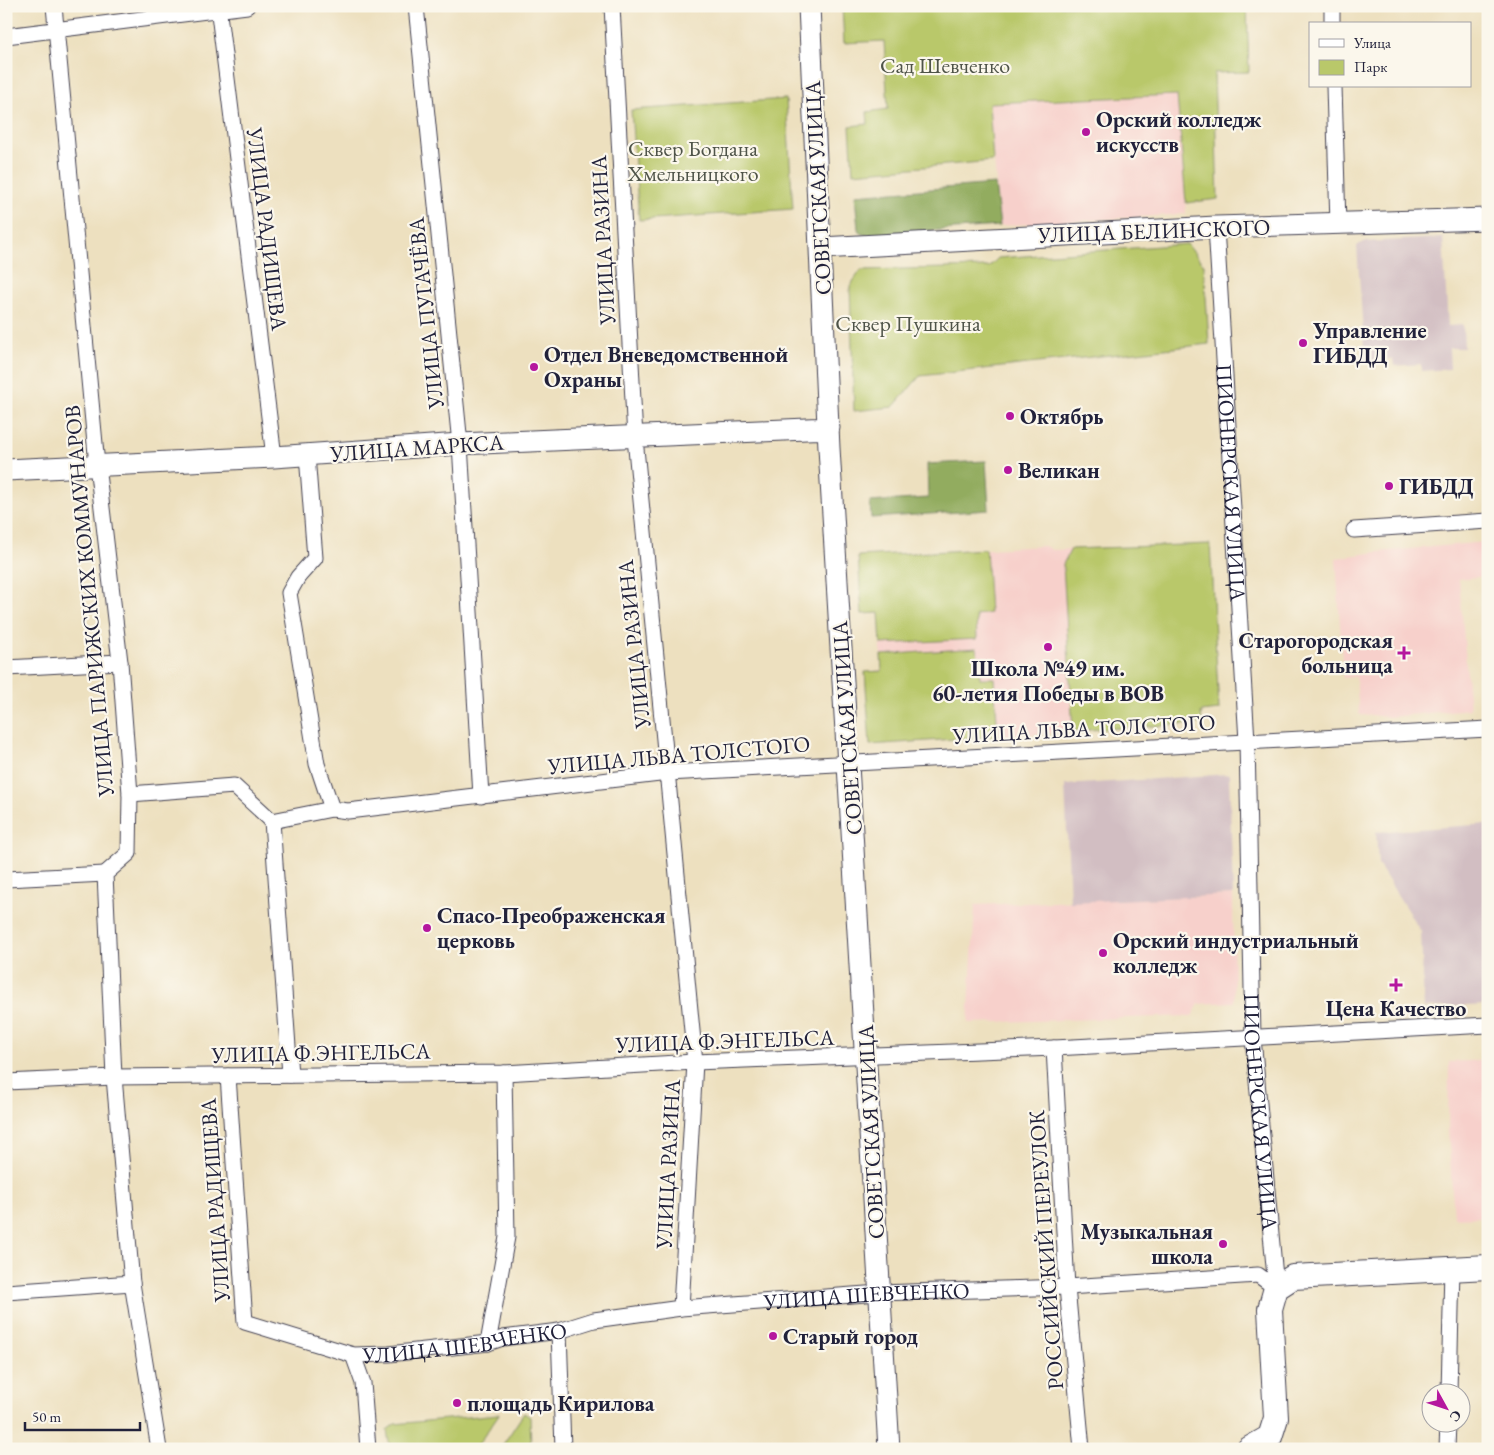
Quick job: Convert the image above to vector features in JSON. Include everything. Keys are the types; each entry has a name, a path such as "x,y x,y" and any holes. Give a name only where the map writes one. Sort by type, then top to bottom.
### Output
{"main road":[{"path":"1276,1288 1294,1277 1488,1267"},
{"name":"ПИОНЕРСКАЯ УЛИЦА","path":"1254,1448 1270,1436 1276,1418 1270,1309 1276,1288"}],"street":[{"name":"УЛИЦА ПАРИЖСКИХ КОММУНАРОВ","path":"54,6 97,465 120,662 130,794 128,853 105,874"},
{"path":"6,36 248,6"},
{"name":"УЛИЦА ПУГАЧЁВА","path":"416,6 460,444 481,796"},
{"name":"УЛИЦА РАЗИНА","path":"612,6 634,438 695,1062 682,1308"},
{"name":"СОВЕТСКАЯ УЛИЦА","path":"809,6 829,428 889,1449"},
{"path":"1332,6 1332,22"},
{"name":"УЛИЦА РАДИЩЕВА","path":"218,9 274,457"},
{"path":"1334,88 1338,224"},
{"name":"УЛИЦА БЕЛИНСКОГО","path":"821,248 1216,227 1488,219"},
{"name":"ПИОНЕРСКАЯ УЛИЦА","path":"1216,227 1247,741 1252,1038 1276,1288"},
{"name":"УЛИЦА МАРКСА","path":"6,470 274,457 460,444 634,438 829,428"},
{"path":"308,455 315,558 298,577 289,593 317,764 332,809"},
{"path":"1354,530 1488,521"},
{"path":"6,668 120,662"},
{"name":"УЛИЦА ЛЬВА ТОЛСТОГО","path":"272,821 332,809 348,811 668,773 1488,729"},
{"path":"130,794 234,786 272,821 290,1075"},
{"path":"6,879 105,874 114,1078 132,1284 159,1449"},
{"name":"УЛИЦА Ф.ЭНГЕЛЬСА","path":"6,1082 114,1078 504,1073 695,1062 1054,1048 1488,1025"},
{"name":"РОССИЙСКИЙ ПЕРЕУЛОК","path":"1054,1048 1068,1287 1082,1449"},
{"path":"488,1343 507,1237 504,1073"},
{"name":"УЛИЦА РАДИЩЕВА","path":"228,1076 245,1322"},
{"path":"1449,1382 1452,1268"},
{"name":"УЛИЦА ШЕВЧЕНКО","path":"245,1322 353,1355 395,1353 488,1343 503,1338 559,1331 594,1320 682,1308 879,1293 1068,1287 1258,1275 1276,1288"},
{"path":"6,1292 132,1284"},
{"path":"559,1331 563,1449"},
{"path":"353,1355 363,1383 368,1449"},
{"path":"1447,1449 1448,1432"}],"shaded area":[{"name":"Орский колледж искусств","path":"1178,95 1186,214 1000,226 989,103"},
{"path":"1443,238 1448,326 1463,325 1464,348 1449,348 1450,369 1421,371 1421,364 1394,366 1393,359 1365,361 1357,246 1363,242"},
{"name":"Старогородская больница","path":"1485,542 1488,576 1459,579 1470,709 1390,717 1359,714 1356,677 1343,678 1336,558 1377,552"},
{"name":"Школа №49 им. 60-летия Победы в ВОВ","path":"1210,544 1219,710 1201,712 1202,723 870,745 865,672 882,670 879,613 862,614 858,556 1045,546 1052,550"},
{"path":"1229,774 1233,895 1070,902 1065,785"},
{"path":"1488,824 1488,1005 1424,1008 1421,932 1378,864 1376,832"},
{"name":"Орский индустриальный колледж","path":"1233,895 1234,1002 1199,1004 1192,1016 968,1023 975,905"},
{"path":"1488,1060 1488,1217 1454,1218 1448,1130 1449,1062"}],"green space":[{"name":"Сад Шевченко","path":"842,6 1247,6 1249,72 1214,73 1218,199 1186,203 1177,95 989,103 993,161 853,173 850,126 868,124 867,112 888,109 884,41 844,43"},
{"name":"Сквер Богдана Хмельницкого","path":"786,99 793,209 639,220 631,110"},
{"path":"995,184 1000,226 865,235 860,233 858,229 855,195"},
{"name":"Сквер Пушкина","path":"1187,244 1204,265 1209,344 920,376 893,407 854,411 850,286 861,270 989,267 998,258"},
{"path":"986,461 989,510 871,518 870,502 928,498 927,464"},
{"path":"1210,544 1219,710 1201,712 1202,723 1073,731 1063,564 1071,549"},
{"path":"986,549 990,613 976,615 977,639 881,644 879,613 862,614 858,556"},
{"path":"977,648 980,678 994,678 998,736 870,745 865,672 882,671 881,655"},
{"path":"524,1413 530,1417 531,1449 500,1449"},
{"path":"499,1414 475,1449 390,1449 387,1430 395,1424"}],"place":[{"name":"Орский колледж искусств","path":"1086,132"},
{"name":"Управление ГИБДД","path":"1303,343"},
{"name":"Отдел Вневедомственной Охраны","path":"534,367"},
{"name":"Октябрь","path":"1010,416"},
{"name":"Великан","path":"1008,470"},
{"name":"ГИБДД","path":"1389,486"},
{"name":"Школа №49 им. 60-летия Победы в ВОВ","path":"1048,647"},
{"name":"Старогородская больница","path":"1404,653"},
{"name":"Спасо-Преображенская церковь","path":"427,928"},
{"name":"Орский индустриальный колледж","path":"1103,953"},
{"name":"Цена Качество","path":"1396,985"},
{"name":"Музыкальная школа","path":"1223,1244"},
{"name":"Старый город","path":"773,1336"},
{"name":"площадь Кирилова","path":"457,1403"}]}
